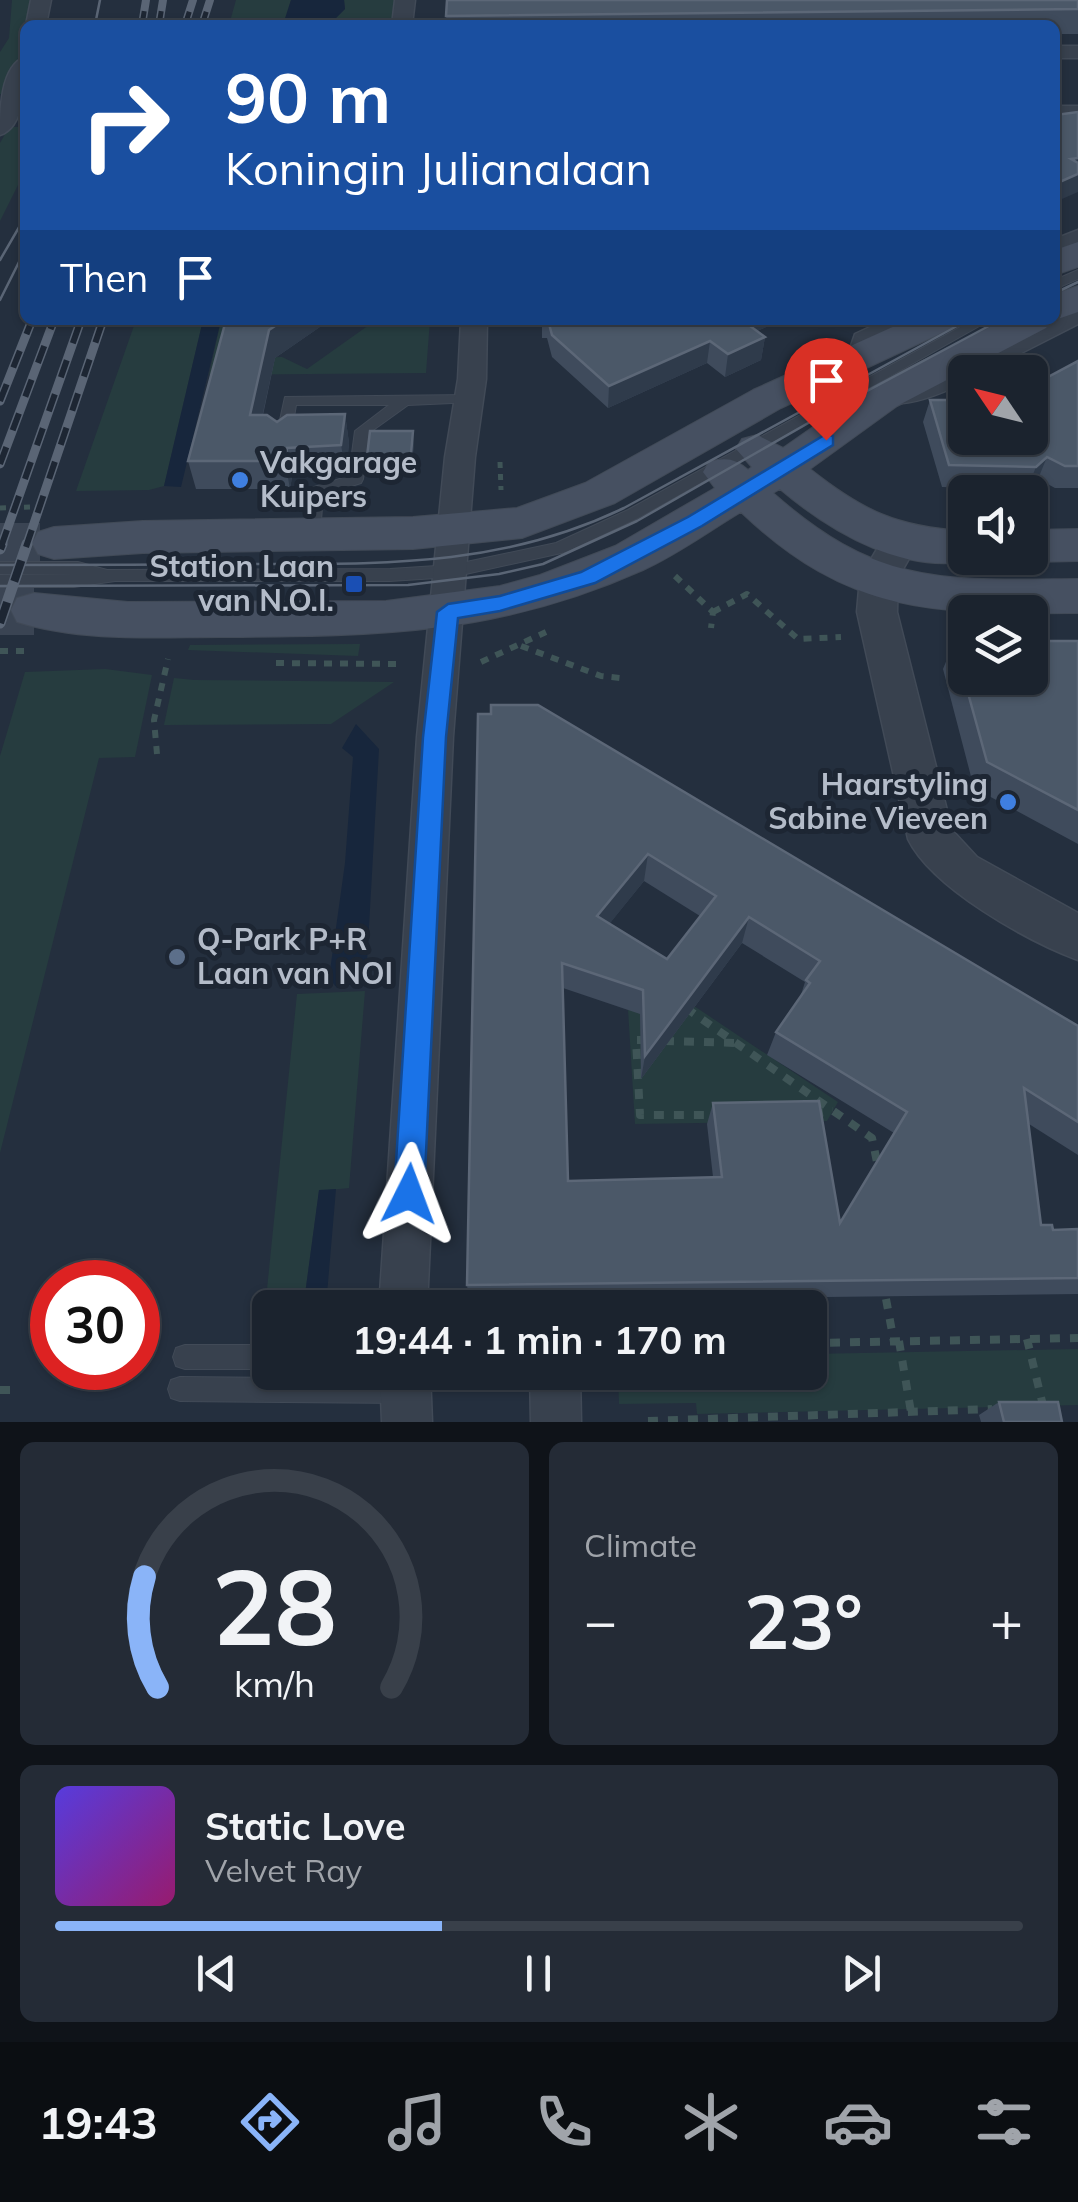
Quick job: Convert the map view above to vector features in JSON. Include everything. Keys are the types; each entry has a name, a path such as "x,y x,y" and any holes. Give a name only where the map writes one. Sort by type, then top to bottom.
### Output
{"main road":[{"path":"54,543 312,533 453,551 500,604 588,577 631,557 741,461 767,399 929,325"},
{"path":"17,596 128,620 386,618 453,551 600,493 741,461 883,398 1024,325"},
{"path":"741,461 828,559 890,560 948,549"},
{"path":"1048,546 1078,545"},
{"path":"890,560 968,596 1078,596"}],"street":[{"path":"4,122 20,77"},
{"path":"404,1290 434,737 474,325"},
{"path":"861,357 865,340 896,325"},
{"path":"883,398 932,388 1056,325"},
{"path":"890,560 877,612 931,839 960,871 1078,938"},
{"path":"555,1390 556,1422"}],"lane":[{"path":"741,461 973,325"},
{"path":"283,442 290,400 469,399"},
{"path":"312,533 316,492 356,479 355,431 405,401"},
{"path":"17,596 116,575 390,575 453,551"},
{"path":"0,568 78,568 116,575"},
{"path":"185,1357 252,1357"},
{"path":"180,1390 406,1395"}],"path":[{"path":"453,551 480,484 512,484"},
{"path":"668,569 713,612"},
{"path":"713,612 747,594 798,639 842,637 855,654 888,656"},
{"path":"711,628 713,612"},
{"path":"520,646 602,676 620,678"},
{"path":"157,754 154,720 168,658"},
{"path":"679,1004 872,1138 881,1180"},
{"path":"730,1115 640,1115 636,1040 738,1043"},
{"path":"803,1114 833,1111"},
{"path":"886,1299 911,1412"},
{"path":"827,1342 1078,1338"},
{"path":"1027,1339 1047,1422"},
{"path":"0,1390 18,1390"},
{"path":"1024,1408 1044,1407"},
{"path":"648,1421 794,1419 1006,1408"}],"green space":[{"path":"12,0 34,0 28,20 20,20 20,51 8,94 0,94 0,52 9,38"},
{"path":"236,0 291,0 285,20 230,20"},
{"path":"344,0 396,0 393,20 334,20 345,9"},
{"path":"9,127 20,127 20,181 0,221 0,143"},
{"path":"134,325 202,325 164,486 149,490 76,491"},
{"path":"220,325 240,325 234,358 282,357 307,369 369,325 430,325 426,373 209,375"},
{"path":"360,644 358,656 188,650 190,645"},
{"path":"105,669 152,675 135,757 99,758 0,1153 0,756 25,672"},
{"path":"174,678 394,682 331,724 164,725"},
{"path":"625,960 838,1102 827,1121 635,1124"},
{"path":"365,991 349,1188 319,1191 306,1290 267,1290 297,994"},
{"path":"1078,1349 1078,1405 697,1414 696,1403 619,1404 619,1390 827,1390 827,1354"}],"water":[{"path":"291,0 344,0 345,9 334,20 285,20"},
{"path":"202,325 220,325 181,487 164,486"},
{"path":"356,724 379,749 367,962 357,983 337,988 329,978 345,863 353,757 342,748"},
{"path":"336,1189 327,1290 306,1290 319,1190"}],"building":[{"path":"447,0 1078,0 1078,9 446,16"},
{"path":"1078,112 1078,158 1071,159 1078,163 1078,174 1060,182 1060,114"},
{"path":"225,325 276,325 269,330 250,415 267,415 277,422 287,415 345,414 341,445 287,448 285,461 188,461"},
{"path":"549,325 749,325 765,337 728,354 710,341 609,386 552,335"},
{"path":"1078,361 1078,466 1065,466 1047,457 1036,467 949,465 930,400 948,400 948,455 1048,455 1048,377"},
{"path":"370,431 413,431 410,465 366,465"},
{"path":"1048,641 1078,641 1078,810 987,762 969,695 1048,695"},
{"path":"491,705 538,705 1078,1026 1078,1122 1024,1088 1041,1225 1052,1225 1053,1230 1078,1229 1078,1278 467,1285 478,714 491,714","holes":["648,854 716,896 667,959 597,916","749,917 820,961 806,980 810,983 776,1032 907,1112 840,1223 819,1101 713,1103 722,1177 568,1181 562,963 643,990 645,1056"]},
{"path":"999,1402 1058,1402 1062,1422 1004,1422"}],"tunnel":[{"path":"0,543 54,543"},
{"path":"0,610 34,610"}],"tram line":[{"path":"96,20 100,0"},
{"path":"0,260 20,226"},
{"path":"0,300 20,260"},
{"path":"1060,291 1078,282"},
{"path":"0,565 400,562 490,551 534,541 624,508 959,325"},
{"path":"0,586 408,585 499,574 543,564 637,521 991,325"}],"railway":[{"path":"143,20 146,0"},
{"path":"160,20 163,0"},
{"path":"187,20 193,0"},
{"path":"204,20 210,0"},
{"path":"0,401 30,325"},
{"path":"0,464 52,325"},
{"path":"1,547 79,325"},
{"path":"26,547 101,325"},
{"path":"0,549 2,544"},
{"path":"0,623 27,544"}],"place":[{"name":"Vakgarage Kuipers","path":"240,480"},
{"name":"Station Laan van N.O.I.","path":"354,584"},
{"name":"Haarstyling Sabine Vieveen","path":"1008,802"},
{"name":"Q-Park P+R Laan van NOI","path":"177,957"}],"route":[{"path":"409,1194 434,737 448,612 500,604 588,577 695,522 826,440"}]}
